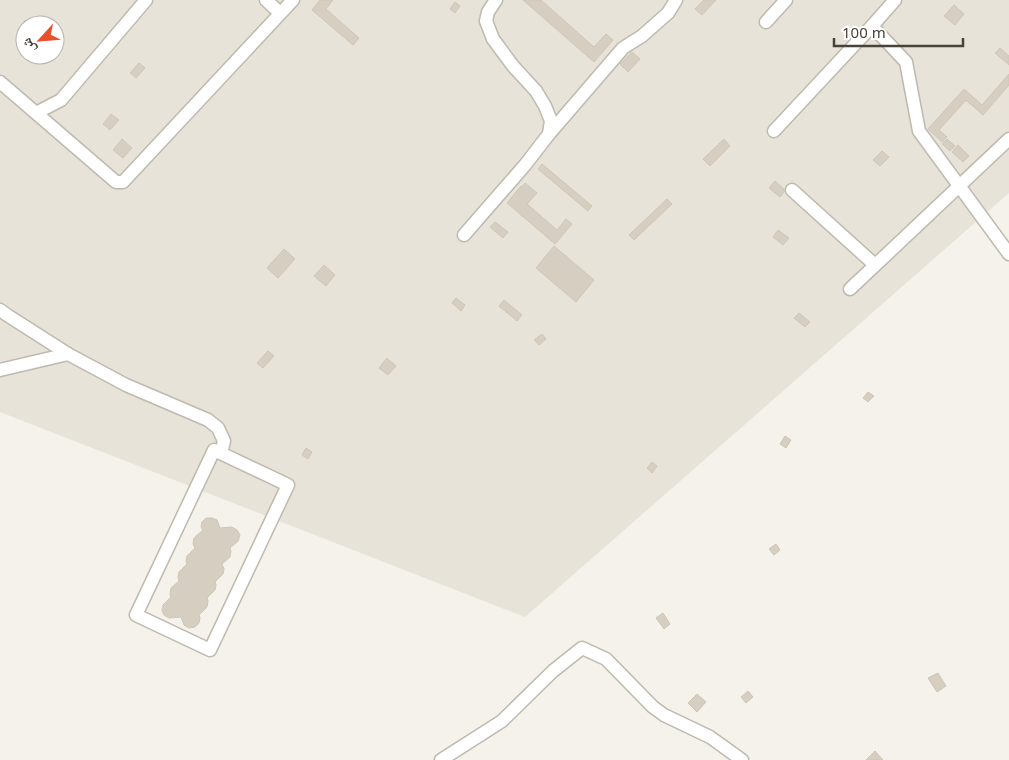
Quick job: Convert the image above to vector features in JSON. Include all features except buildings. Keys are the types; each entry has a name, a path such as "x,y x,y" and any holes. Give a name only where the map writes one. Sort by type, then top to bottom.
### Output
{"street":[{"path":"36,113 61,100 146,0"},
{"path":"266,0 280,13"},
{"path":"0,82 116,182 123,182 293,0"},
{"path":"496,0 488,12 486,22 493,39 536,91 545,106 551,121 548,134"},
{"path":"464,235 623,48 642,36 668,13 676,0"},
{"path":"766,22 786,0"},
{"path":"774,131 895,0"},
{"path":"872,26 906,62 919,131 1009,254"},
{"path":"850,289 1009,139"},
{"path":"792,190 875,265"},
{"path":"0,310 68,354 126,385 208,420 218,428 224,441 221,453"},
{"path":"0,370 68,354"},
{"path":"214,450 221,453 288,485 210,650 136,615 214,450"},
{"path":"440,760 502,721 553,671 582,648 606,659 653,707 664,715 710,737 742,760"}],"shaded area":[{"path":"0,0 1009,0 1009,193 525,617 0,412"}]}
